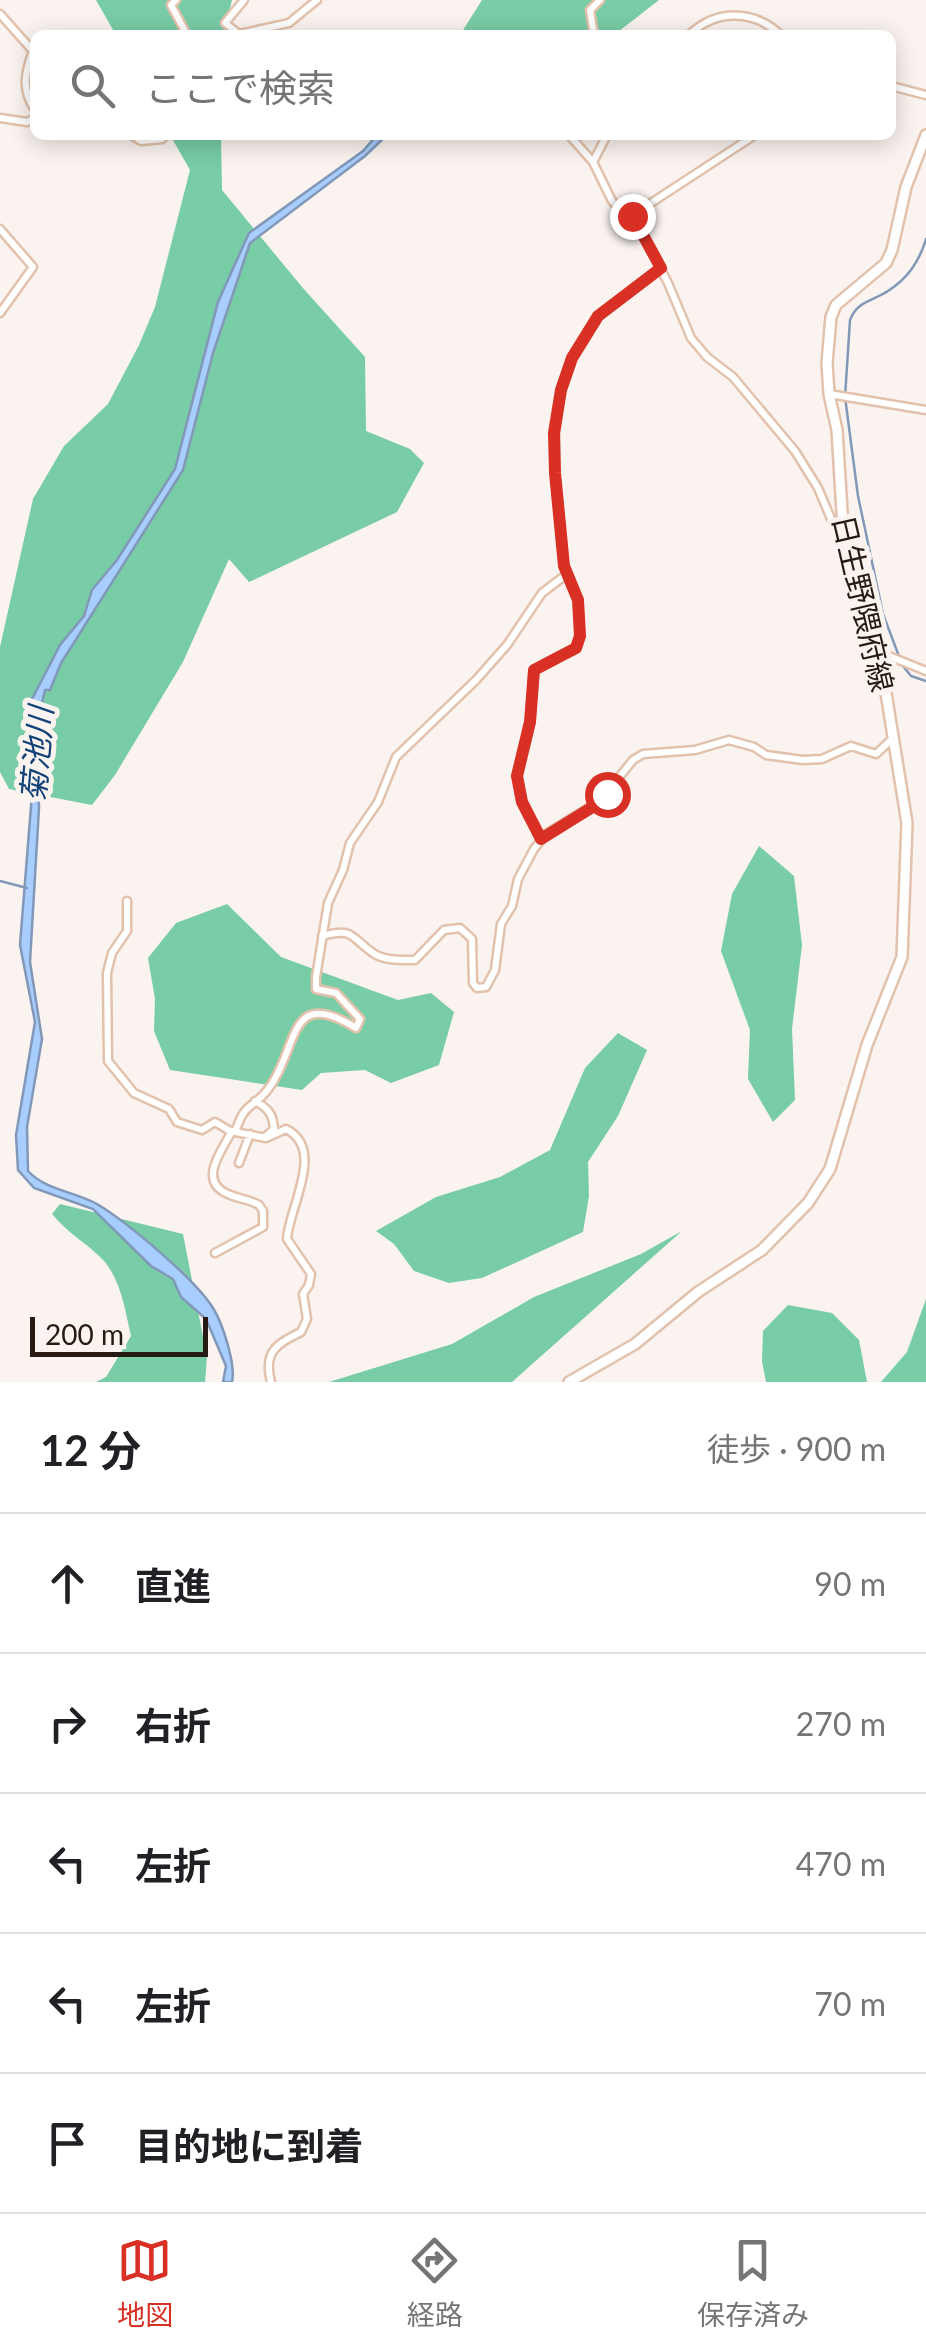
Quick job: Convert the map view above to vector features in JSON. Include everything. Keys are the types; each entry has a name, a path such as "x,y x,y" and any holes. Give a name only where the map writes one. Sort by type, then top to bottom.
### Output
{"main road":[{"name":"日生野隈府線","path":"569,1382 635,1344 698,1292 762,1250 808,1203 830,1169 862,1060 902,957 907,823 871,610 847,540 842,512 838,430 829,394 831,317 846,293 886,263 906,187 926,135"}],"street":[{"path":"176,0 170,4 184,30"},
{"path":"234,30 226,23 244,0"},
{"path":"257,30 289,23 317,0"},
{"path":"593,30 590,10 600,0"},
{"path":"0,14 30,48"},
{"path":"695,30 704,20 732,15 759,21 774,30"},
{"path":"30,61 25,78 30,100"},
{"path":"896,87 926,95"},
{"path":"0,118 30,120"},
{"path":"573,140 593,162 612,201 643,235 691,338 707,357 734,377 796,451 834,526 847,540"},
{"path":"593,162 605,140"},
{"path":"628,218 746,140"},
{"path":"0,229 33,267 0,312"},
{"path":"541,839 522,802 517,776 530,722 534,670 576,648 580,636 578,600 567,574 555,473 554,433 561,390 572,358 598,316 661,268"},
{"path":"829,394 926,410"},
{"path":"214,1253 263,1227 263,1212 254,1202 221,1191 213,1178 213,1167 240,1115 267,1092 284,1064 290,1040 308,1016 317,1011 330,1013 356,1028 360,1019 336,992 316,989 328,903 350,843 378,802 396,758 476,680 542,593 567,574"},
{"path":"879,652 926,671"},
{"path":"322,936 342,930 355,936 373,954 415,960 444,930 460,928 472,939 473,984 486,988 494,970 501,924 512,906 518,880 541,839 600,801 633,760 643,754 695,750 728,740 754,747 766,755 822,759 851,746 876,754 892,739"},
{"path":"126,901 127,931 112,954 107,973 108,1061 134,1093 169,1109 177,1122 202,1130 215,1122 264,1138 286,1129 302,1141 306,1153 286,1240 312,1278 303,1294 308,1319 305,1327 284,1338 270,1352 271,1382"},
{"path":"255,1101 268,1109 274,1122 274,1129 264,1138"},
{"path":"239,1163 250,1134"}],"green space":[{"path":"96,0 232,0 225,30 113,30"},
{"path":"482,0 659,0 620,30 463,30"},
{"path":"173,140 221,140 222,190 365,357 366,431 410,449 424,463 397,512 249,582 229,559 183,662 115,775 92,805 9,789 0,772 0,647 33,499 64,446 108,404 139,345 155,307 190,170"},
{"path":"759,846 794,876 802,945 792,1029 795,1100 773,1122 748,1079 750,1030 721,951 732,894"},
{"path":"227,904 281,957 398,1000 431,993 454,1012 439,1065 391,1083 365,1070 321,1073 302,1090 170,1070 154,1031 155,999 148,958 176,923"},
{"path":"618,1033 647,1050 618,1116 588,1162 589,1196 583,1232 482,1278 449,1283 414,1271 394,1244 376,1231 436,1197 500,1177 550,1150 585,1068"},
{"path":"60,1204 183,1234 207,1357 205,1382 96,1382 106,1377 131,1336 111,1270 52,1214"},
{"path":"682,1231 512,1382 329,1382 452,1344 534,1297 641,1254"},
{"path":"926,1299 926,1382 881,1382 907,1352"},
{"path":"788,1305 832,1313 859,1340 867,1382 766,1382 763,1331"}],"water":[{"name":"菊池川","path":"373,140 382,140 250,243 213,353 183,470 61,663 50,690 45,690 37,725 39,808 30,962 42,1039 27,1127 28,1171 44,1183 110,1212 192,1282 213,1308 224,1334 233,1375 232,1382 223,1382 226,1366 206,1319 181,1297 173,1279 151,1266 93,1209 34,1188 18,1170 16,1135 35,1022 20,945 33,781 30,703 60,645 84,616 92,590 117,560 175,469 218,302 249,233 363,151"}],"waterway":[{"path":"900,659 883,614 858,496 845,397 853,314 907,275 926,239"},
{"path":"903,666 911,676 926,681"},
{"path":"0,881 27,888"}],"route":[{"path":"607,794 541,839 522,802 517,776 530,722 534,670 576,648 580,636 578,600 564,566 557,505 554,433 561,390 572,358 598,316 661,268 643,235 628,218 632,216"}]}
